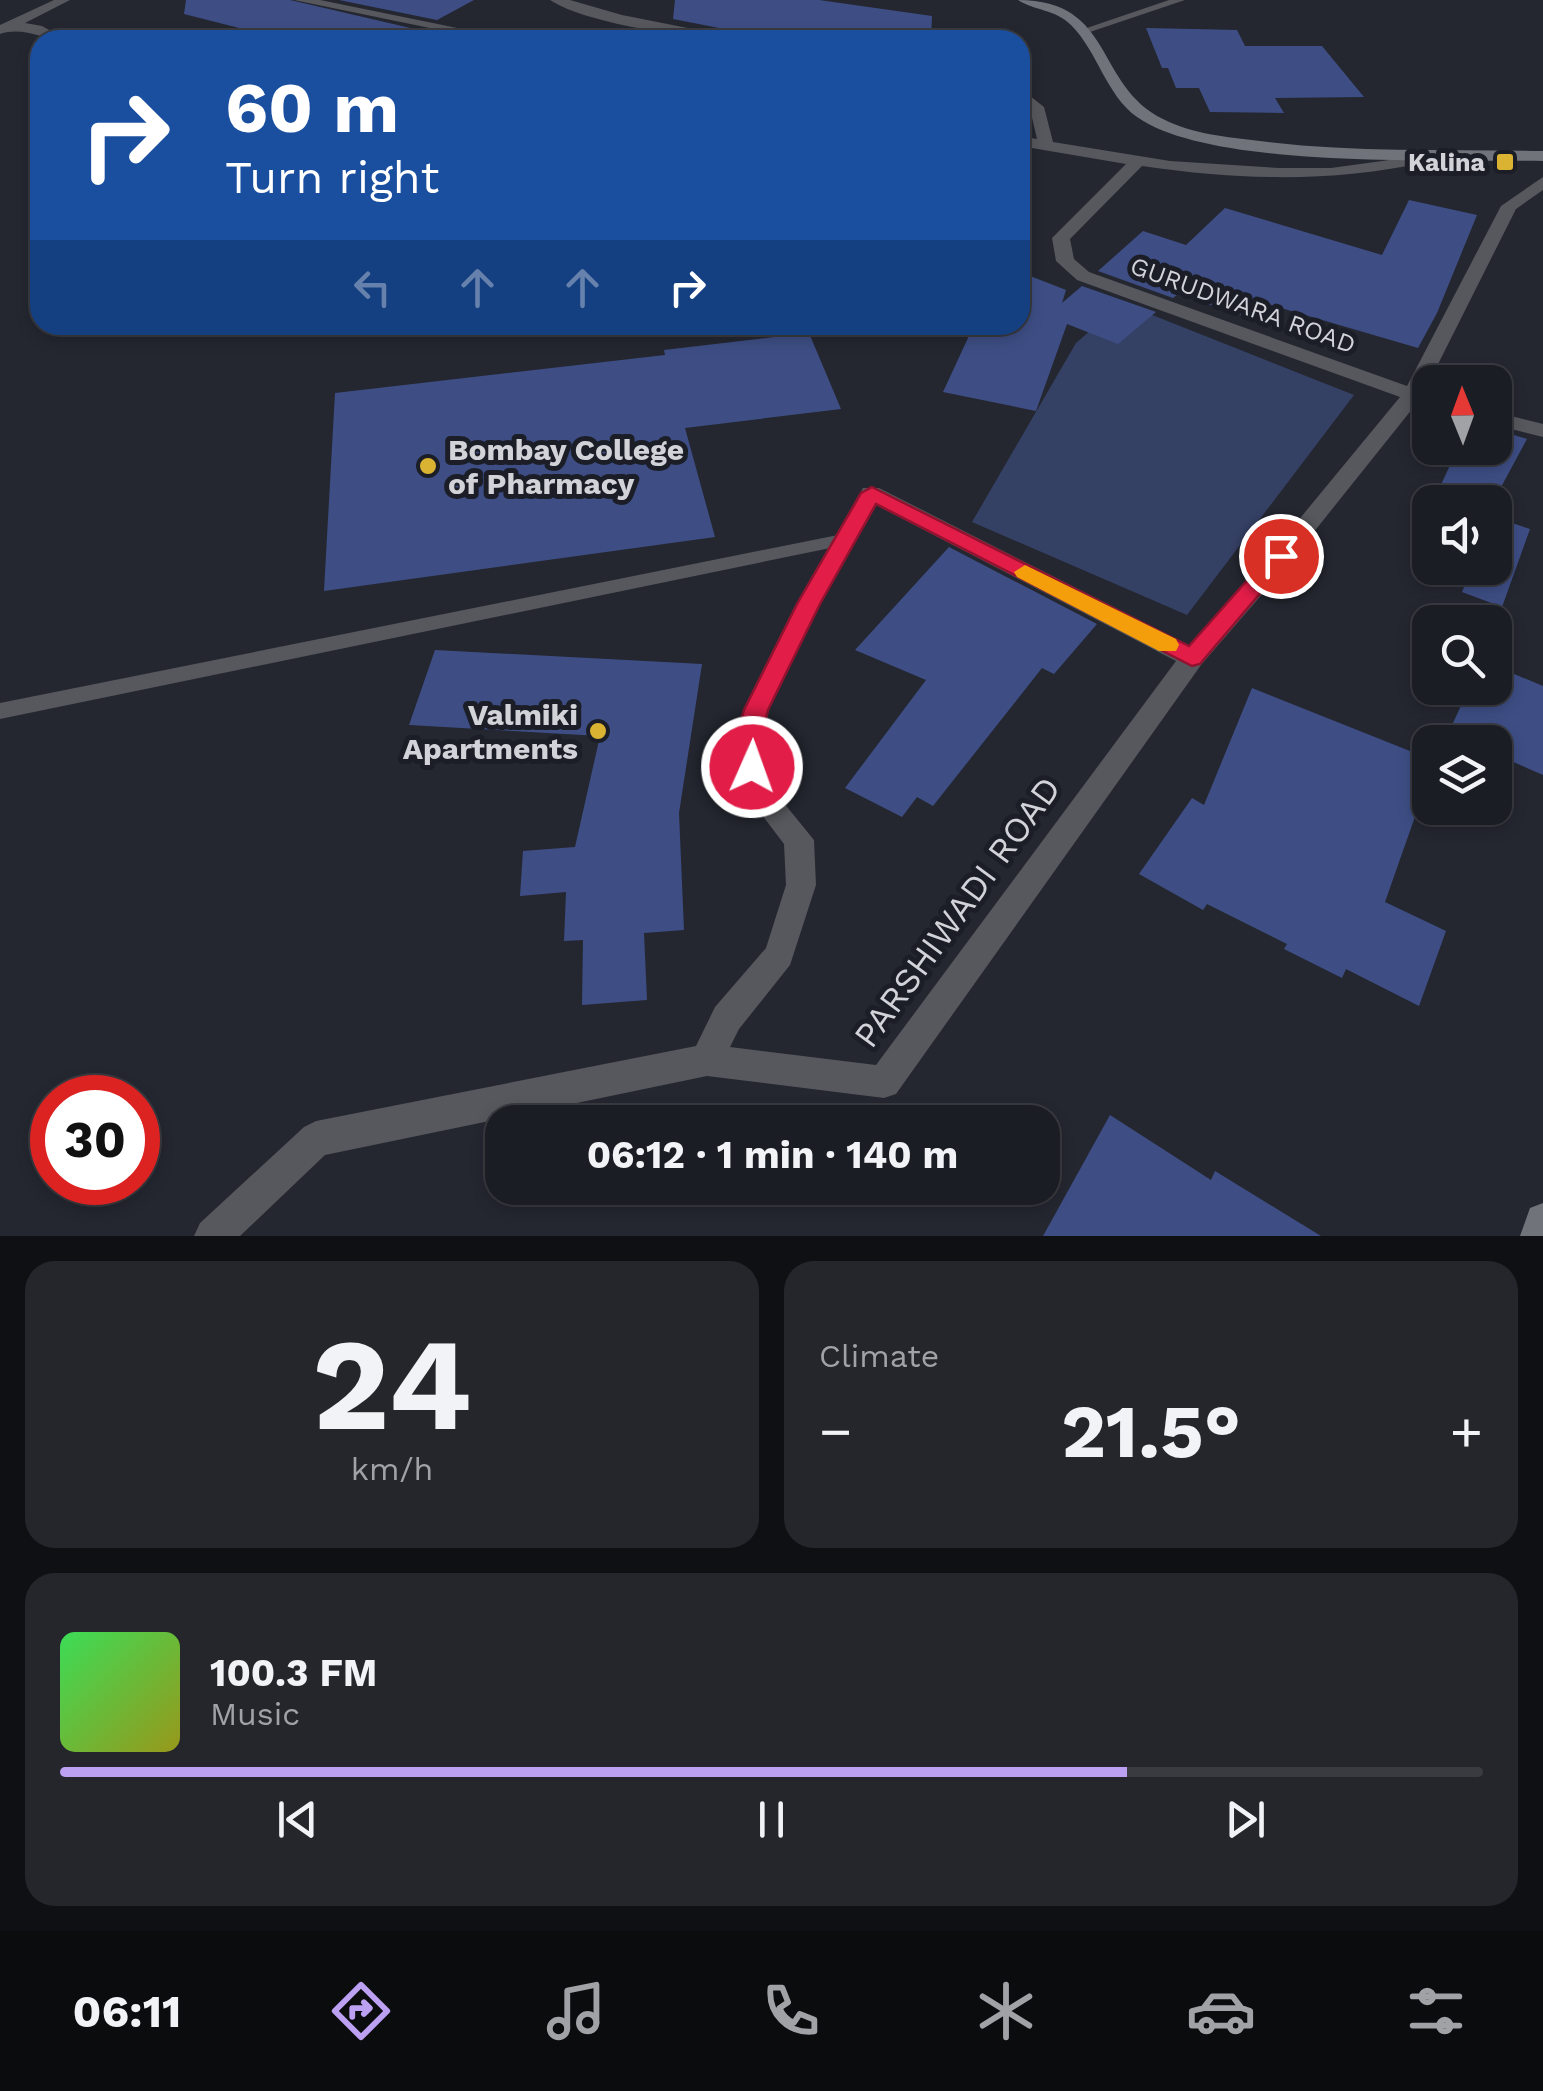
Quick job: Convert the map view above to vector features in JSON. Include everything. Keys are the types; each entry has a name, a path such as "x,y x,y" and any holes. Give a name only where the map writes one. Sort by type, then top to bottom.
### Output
{"main road":[{"path":"1024,0 1060,10 1082,31 1120,96 1156,123 1221,140 1299,152 1543,156"},
{"path":"1539,1236 1543,1222"}],"street":[{"path":"6,28 64,0"},
{"path":"300,0 457,30"},
{"path":"556,0 620,19 683,30"},
{"path":"6,28 40,30"},
{"path":"1030,100 1037,106 1046,146"},
{"path":"1030,143 1136,163 1358,171 1388,168 1427,157"},
{"name":"GURUDWARA ROAD","path":"1136,163 1060,238 1065,261 1084,276 1412,395"},
{"path":"1436,365 1509,206 1543,182"},
{"name":"PARSHIWADI ROAD","path":"213,1236 316,1139 707,1060 884,1082 1192,658 1412,408"},
{"path":"1512,423 1543,431"},
{"path":"707,1060 727,1018 779,955 801,886 799,840 757,790 747,744 756,710 843,540 872,493 1192,658"}],"lane":[{"path":"1082,31 1180,0"},
{"path":"0,712 843,540"}],"shaded area":[{"path":"1122,303 1354,395 1187,615 972,522 1076,343"}],"building":[{"path":"186,0 290,0 419,30 247,30 184,14"},
{"path":"339,0 474,0 437,20"},
{"path":"675,0 819,0 932,16 931,30 729,30 673,19"},
{"path":"1146,28 1237,30 1245,46 1322,46 1364,97 1275,98 1284,113 1210,112 1199,88 1176,88 1168,68 1162,68"},
{"path":"1409,200 1477,215 1437,313 1418,348 1264,303 1250,318 1178,294 1173,298 1098,271 1143,231 1186,245 1225,208 1382,255"},
{"path":"1030,276 1066,290 1062,303 1082,286 1156,312 1118,344 1067,324 1036,411 943,392 969,335 1030,335"},
{"name":"Bombay College of Pharmacy","path":"810,335 841,409 685,428 715,537 324,591 335,393 665,355 664,350"},
{"path":"1512,434 1527,439 1502,485 1441,485 1450,465 1512,465"},
{"path":"1512,523 1530,529 1512,579"},
{"path":"949,547 1097,624 1054,674 1042,668 933,806 917,797 902,817 845,788 926,680 855,650"},
{"path":"1465,585 1510,585 1503,605 1462,592"},
{"path":"435,650 702,664 679,813 684,930 644,933 647,1000 582,1005 583,940 564,941 566,892 520,896 523,851 575,847 600,736 409,725"},
{"path":"1512,673 1543,686 1543,775 1512,761 1512,725 1452,725 1461,705 1512,705"},
{"path":"1252,688 1412,752 1412,825 1385,902 1446,931 1419,1006 1346,969 1342,978 1284,949 1287,944 1207,904 1203,910 1139,874 1192,798 1204,805"},
{"path":"1110,1115 1211,1180 1215,1171 1321,1236 1043,1236"}],"slow traffic":[{"path":"1025,572 1167,645"}],"place":[{"name":"Kalina","path":"1505,162"},
{"name":"Bombay College of Pharmacy","path":"428,466"},
{"name":"Valmiki Apartments","path":"598,731"}],"route":[{"path":"752,767 747,744 756,710 808,604 872,493 1192,658 1281,556"}]}
